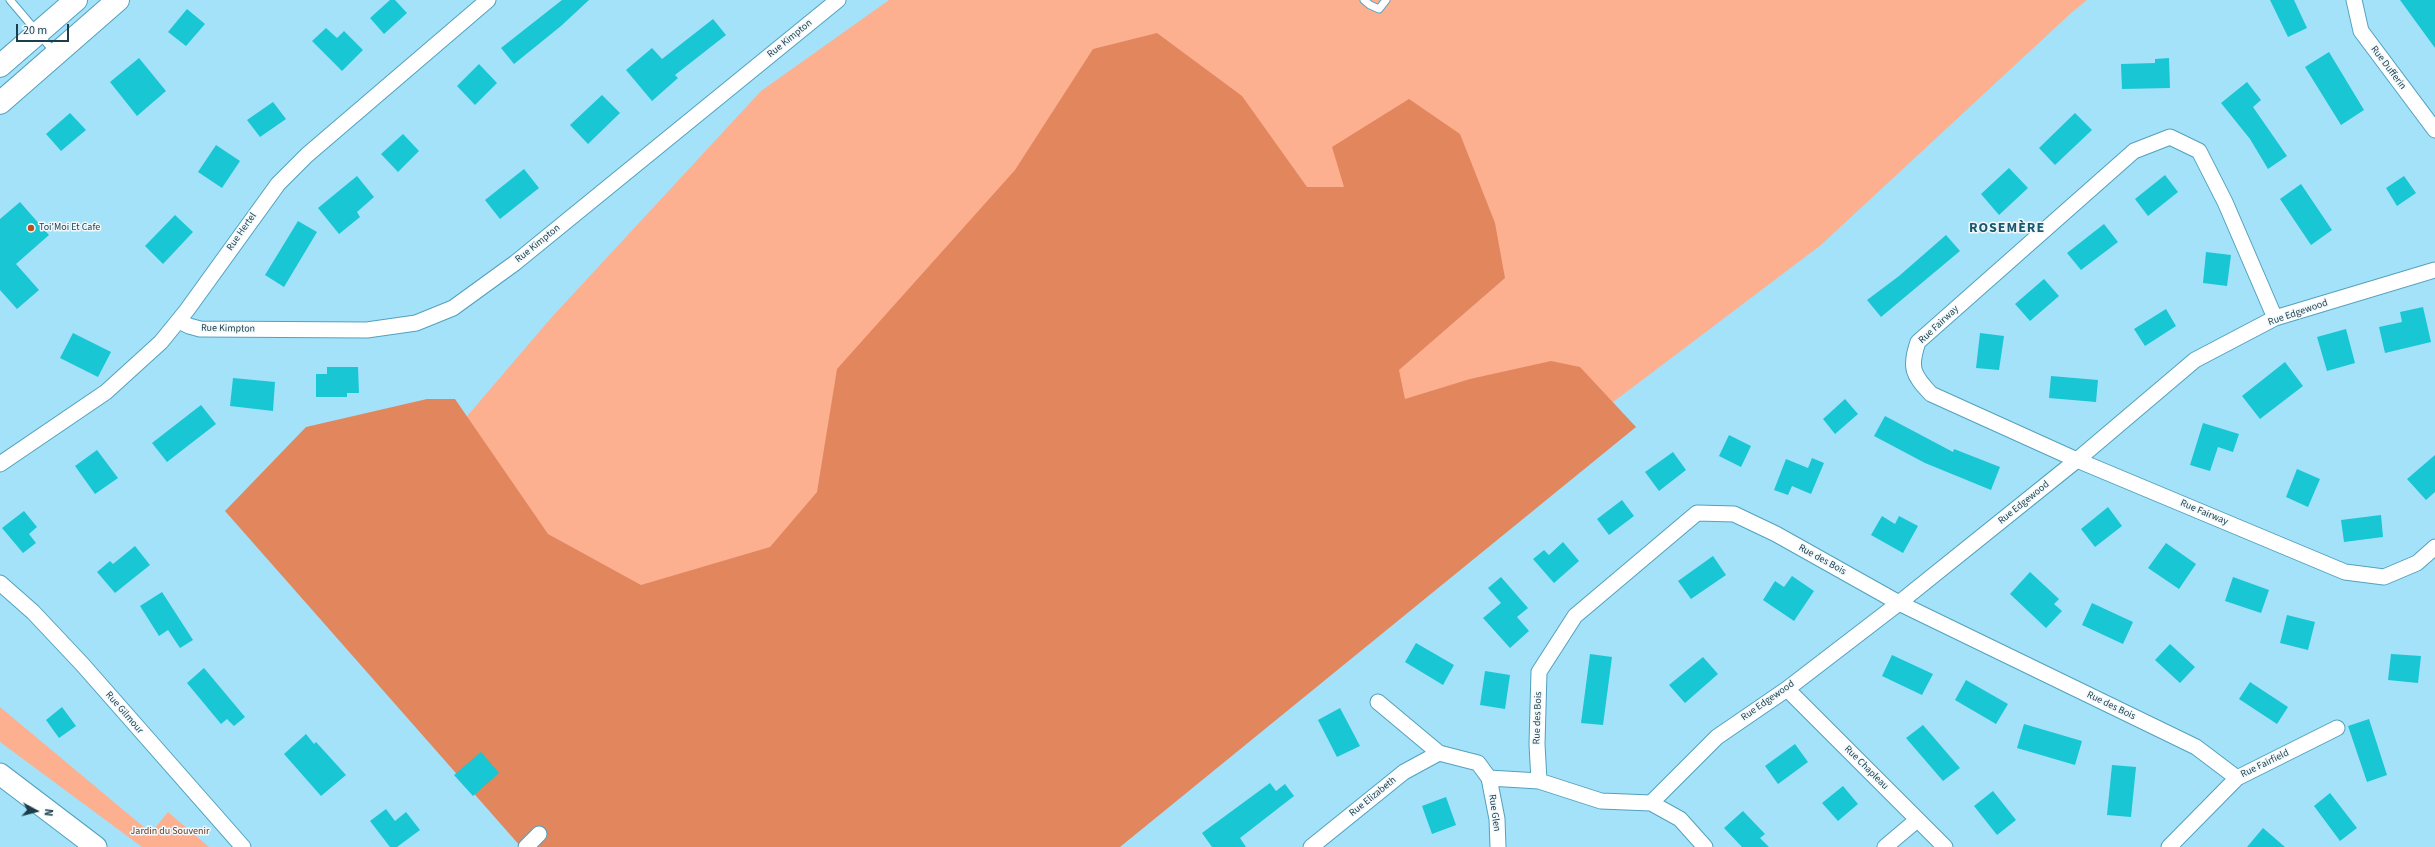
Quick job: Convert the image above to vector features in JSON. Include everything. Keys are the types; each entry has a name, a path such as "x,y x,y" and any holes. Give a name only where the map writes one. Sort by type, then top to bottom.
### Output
{"main road":[{"path":"0,66 76,0"},
{"path":"0,103 118,0"},
{"path":"0,774 96,847"}],"street":[{"name":"Rue Hertel","path":"0,464 106,392 161,342 179,321 278,184 307,155 488,0"},
{"name":"Rue Kimpton","path":"179,321 200,329 367,330 416,323 442,314 463,302 515,263 838,0"},
{"name":"Rue Dufferin","path":"2354,0 2361,31 2435,130"},
{"name":"Rue Fairway","path":"2275,318 2225,202 2199,151 2170,137 2134,151 1918,342 1912,360 1916,378 1931,394 2077,460 2346,572 2384,577 2417,563 2435,547"},
{"name":"Rue Edgewood","path":"1651,803 1717,737 1787,689 1899,603 2077,460 2195,360 2275,318 2435,270"},
{"name":"Rue des Bois","path":"1539,781 1537,744 1539,672 1575,616 1697,513 1734,514 1776,534 1899,603 2196,747 2237,778"},
{"name":"Rue Gilmour","path":"0,583 33,612 82,664 243,847"},
{"name":"Rue Chapleau","path":"1787,689 1945,847"},
{"path":"1378,702 1439,754 1478,763 1489,778 1539,781 1601,801 1651,803 1680,819 1705,847"},
{"name":"Rue Fairfield","path":"2169,847 2237,778 2338,728"},
{"name":"Rue Elizabeth","path":"1311,847 1404,772 1439,754"},
{"name":"Rue Glen","path":"1489,778 1497,819 1498,847"},
{"path":"1885,847 1917,820"},
{"path":"526,847 539,834"}],"lane":[{"path":"10,0 56,54"},
{"path":"1364,0 1370,5 1379,9 1386,0"}],"green space":[{"path":"889,0 2087,0 2070,14 1821,245 1461,517 996,843 427,463 551,318 761,91"},
{"name":"Jardin du Souvenir","path":"0,707 151,833 168,812 209,847 142,847 0,742"}],"shaded area":[{"path":"1157,33 1242,96 1307,187 1344,187 1332,147 1409,99 1460,134 1495,223 1505,278 1399,370 1405,399 1470,379 1551,361 1580,367 1636,427 1120,847 521,847 225,511 306,427 427,399 455,399 548,534 641,585 770,547 817,492 837,369 1015,170 1093,49"}],"building":[{"path":"390,0 395,0 407,13 384,34 370,18"},
{"path":"562,0 589,0 561,26 514,64 501,48"},
{"path":"2270,0 2294,0 2307,28 2288,37"},
{"path":"2400,0 2435,0 2435,48"},
{"path":"187,9 205,24 186,46 168,32"},
{"path":"713,19 726,35 675,75 678,78 652,101 626,70 652,48 662,59"},
{"path":"326,28 337,38 344,31 363,50 342,71 312,41"},
{"path":"2329,52 2364,110 2341,125 2305,67"},
{"path":"139,58 166,91 137,116 110,82"},
{"path":"2169,58 2170,88 2122,89 2121,64 2155,63 2155,59"},
{"path":"479,64 497,83 475,105 457,86"},
{"path":"2247,82 2261,100 2253,107 2287,156 2268,169 2250,139 2221,103"},
{"path":"602,95 620,113 588,144 570,125"},
{"path":"273,102 286,119 260,137 247,120"},
{"path":"70,113 86,130 61,151 46,134"},
{"path":"2075,113 2092,130 2055,165 2039,148"},
{"path":"403,134 419,151 398,172 381,154"},
{"path":"216,145 240,161 222,188 198,172"},
{"path":"2009,168 2028,188 1999,215 1981,194"},
{"path":"524,169 539,188 500,219 485,200"},
{"path":"2165,175 2178,192 2148,216 2135,199"},
{"path":"357,176 374,197 357,212 360,217 339,234 318,208"},
{"path":"2404,176 2416,193 2397,206 2386,188"},
{"path":"2301,184 2332,230 2311,245 2280,199"},
{"path":"20,202 49,235 16,264 39,290 17,309 0,290 0,219"},
{"path":"175,215 193,232 163,264 145,246"},
{"path":"298,221 317,232 284,287 265,275"},
{"path":"2104,224 2118,242 2081,270 2067,253"},
{"path":"1946,235 1960,251 1881,317 1867,300 1899,276"},
{"path":"2206,252 2231,255 2227,286 2203,283"},
{"path":"2044,279 2059,296 2030,321 2015,304"},
{"path":"2423,307 2431,342 2385,353 2379,327 2402,322 2400,312"},
{"path":"2166,309 2176,326 2145,346 2134,329"},
{"path":"2346,329 2355,363 2327,371 2317,337"},
{"path":"73,333 111,352 98,377 60,358"},
{"path":"1980,333 2004,336 1999,370 1976,368"},
{"path":"2285,362 2303,386 2260,419 2242,396"},
{"path":"327,367 358,367 359,393 347,393 347,397 316,397 316,374 327,374"},
{"path":"2051,376 2098,380 2096,402 2049,398"},
{"path":"233,378 275,382 273,411 230,406"},
{"path":"1845,399 1858,414 1835,434 1823,419"},
{"path":"201,405 216,424 167,462 152,443"},
{"path":"1885,416 1953,452 1954,449 2000,467 1991,490 1925,463 1874,436"},
{"path":"2203,423 2239,434 2233,452 2218,447 2210,471 2190,465"},
{"path":"1729,435 1751,446 1741,467 1719,456"},
{"path":"97,450 118,478 95,494 75,466"},
{"path":"1673,452 1686,470 1659,491 1645,472"},
{"path":"2435,455 2435,492 2426,500 2407,479"},
{"path":"1812,458 1824,463 1811,494 1792,486 1788,495 1774,490 1786,459 1808,468"},
{"path":"2297,469 2320,479 2308,507 2286,497"},
{"path":"1622,500 1634,516 1609,535 1597,519"},
{"path":"2108,507 2122,526 2095,547 2081,529"},
{"path":"24,511 37,527 29,534 36,543 23,553 2,528"},
{"path":"2381,515 2383,537 2344,542 2341,520"},
{"path":"1882,516 1895,524 1899,516 1918,526 1903,553 1871,535"},
{"path":"1563,542 1579,561 1554,583 1533,559 1544,550 1549,555"},
{"path":"2166,543 2196,564 2179,589 2148,568"},
{"path":"135,546 150,565 115,593 97,572 110,561 113,564"},
{"path":"1713,556 1726,575 1691,599 1678,581"},
{"path":"2030,572 2059,599 2054,604 2062,611 2046,628 2010,594"},
{"path":"1792,576 1814,591 1794,621 1763,600 1775,581 1784,587"},
{"path":"1501,577 1528,608 1517,617 1529,631 1510,648 1483,618 1501,603 1488,588"},
{"path":"2233,577 2269,590 2261,613 2225,601"},
{"path":"162,592 193,640 180,648 168,630 159,636 140,606"},
{"path":"2092,603 2133,622 2123,644 2082,625"},
{"path":"2287,615 2315,622 2308,650 2280,643"},
{"path":"1416,643 1454,665 1443,685 1405,662"},
{"path":"2170,644 2195,667 2180,683 2155,660"},
{"path":"1590,654 1612,657 1603,725 1581,723"},
{"path":"2391,654 2421,656 2418,683 2388,680"},
{"path":"1892,655 1933,674 1922,695 1882,676"},
{"path":"1703,657 1718,674 1685,703 1669,685"},
{"path":"204,668 245,717 234,726 227,719 221,724 187,683"},
{"path":"1485,671 1510,675 1505,709 1480,705"},
{"path":"1966,680 2008,704 1996,724 1955,700"},
{"path":"2250,682 2288,707 2277,724 2239,699"},
{"path":"62,707 76,726 59,738 46,720"},
{"path":"1340,708 1360,746 1337,757 1318,720"},
{"path":"2369,719 2387,775 2367,782 2348,726"},
{"path":"2024,724 2082,741 2075,765 2017,748"},
{"path":"1923,725 1960,768 1943,781 1906,738"},
{"path":"306,734 314,744 316,742 346,775 321,796 284,754"},
{"path":"1795,744 1808,762 1778,784 1765,766"},
{"path":"481,752 499,773 473,796 454,775"},
{"path":"2112,765 2136,767 2131,817 2107,815"},
{"path":"1270,783 1276,791 1285,784 1294,796 1240,838 1246,847 1212,847 1202,833"},
{"path":"1843,786 1858,804 1838,821 1822,803"},
{"path":"1993,791 2016,820 1997,835 1974,806"},
{"path":"2330,793 2357,828 2340,841 2314,806"},
{"path":"1446,797 1456,825 1432,834 1422,806"},
{"path":"386,809 395,821 406,812 420,830 397,847 390,847 370,821"},
{"path":"1743,811 1765,834 1760,838 1769,847 1742,847 1724,828"},
{"path":"2263,828 2285,847 2247,847"}],"place":[{"name":"Toi'Moi Et Cafe","path":"31,228"}],"district":[{"name":"ROSEMÈRE","path":"2007,229"}]}
